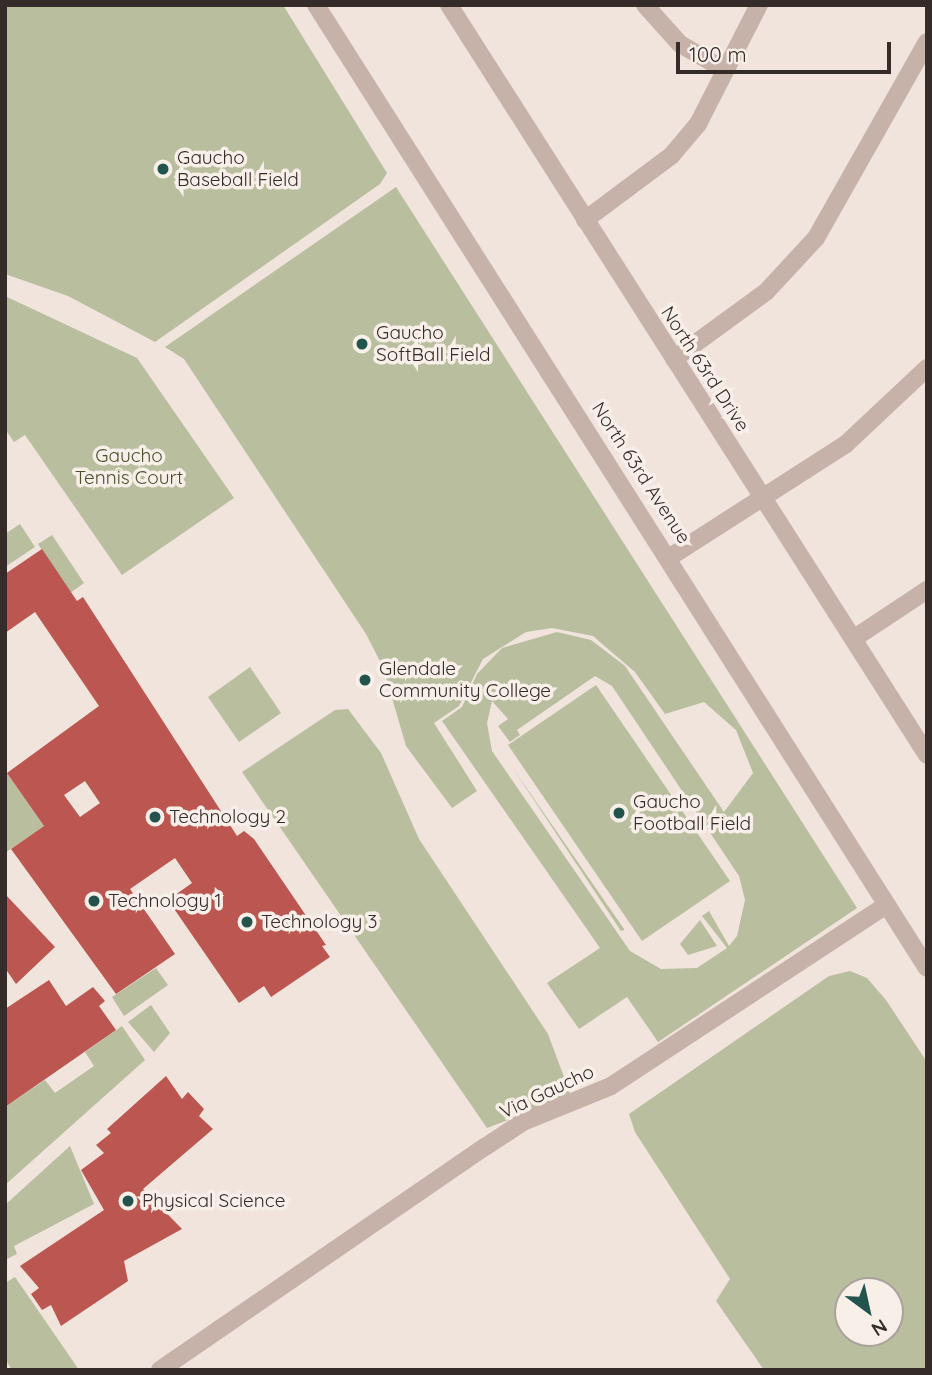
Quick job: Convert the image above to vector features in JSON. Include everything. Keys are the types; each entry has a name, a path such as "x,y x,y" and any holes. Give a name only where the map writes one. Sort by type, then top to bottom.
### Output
{"street":[{"name":"North 63rd Avenue","path":"316,5 670,557 927,968"},
{"name":"North 63rd Drive","path":"449,5 927,755"},
{"path":"645,5 680,44 724,70"},
{"path":"585,220 671,156 698,124 759,5"},
{"path":"674,359 766,292 816,237 927,42"},
{"path":"670,557 765,499 846,444 927,368"},
{"path":"853,639 927,590"},
{"name":"Via Gaucho","path":"160,1370 485,1146 523,1122 611,1086 887,905"}],"green space":[{"name":"Gaucho Baseball Field","path":"5,5 283,5 387,173 380,184 155,342 68,296 5,274"},
{"path":"396,187 857,908 658,1042 627,997 579,1029 547,983 600,948 442,721 462,707 477,674 502,648 557,632 591,640 625,666 724,812 753,773 736,730 704,702 665,714 635,672 593,636 552,628 526,632 483,659 459,706 434,723 477,791 452,808 406,746 383,667 366,634 184,359 165,347","holes":["595,676 612,686 739,876 745,900 737,936 729,946 709,911 702,916 727,948 697,968 661,969 630,951 492,751 487,723 492,701 508,719 498,726 510,742 520,735 517,730"]},
{"name":"Gaucho Tennis Court","path":"5,296 137,358 234,498 122,575 25,435 14,442 5,429"},
{"path":"20,524 35,547 5,567 5,534"},
{"path":"52,535 84,583 70,593 38,544"},
{"path":"250,667 281,713 239,742 208,697"},
{"name":"Gaucho Football Field","path":"596,685 730,881 642,941 508,745"},
{"path":"348,709 381,753 419,839 548,1034 570,1093 566,1098 487,1128 242,772 335,710"},
{"path":"512,767 624,929 624,930 621,931"},
{"path":"5,770 44,826 5,853"},
{"path":"700,920 717,946 688,955 680,944"},
{"path":"156,968 168,985 124,1016 112,997"},
{"path":"850,971 867,978 886,1000 927,1062 927,1370 764,1370 716,1301 730,1279 635,1132 629,1114 829,976"},
{"path":"151,1005 170,1033 154,1052 128,1022"},
{"path":"122,1026 145,1060 5,1185 5,1107 45,1080 55,1093 94,1066 85,1052"},
{"path":"70,1146 94,1204 14,1246 17,1254 5,1260 5,1205"},
{"path":"15,1277 79,1370 12,1370 5,1359 5,1283"}],"building":[{"path":"42,549 77,601 83,597 237,836 244,831 254,839 326,945 322,946 330,957 271,997 264,986 239,1003 168,900 192,883 175,858 130,889 175,954 116,994 11,849 44,826 7,773 99,706 35,612 5,633 5,574","holes":["85,781 100,803 80,817 64,795"]},
{"path":"5,894 55,947 16,984 5,968"},
{"path":"49,980 66,1006 93,987 105,1001 99,1006 116,1030 5,1107 5,1009"},
{"name":"Physical Science","path":"166,1076 182,1099 188,1092 204,1109 199,1116 213,1129 143,1189 182,1229 124,1261 128,1281 61,1326 51,1305 42,1310 31,1294 39,1288 20,1266 104,1210 81,1170 104,1153 96,1145 111,1133 107,1129"}],"place":[{"name":"Gaucho Baseball Field","path":"163,169"},
{"name":"Gaucho SoftBall Field","path":"362,344"},
{"name":"Glendale Community College","path":"365,680"},
{"name":"Gaucho Football Field","path":"619,813"},
{"name":"Technology 2","path":"155,817"},
{"name":"Technology 1","path":"94,901"},
{"name":"Technology 3","path":"247,922"},
{"name":"Physical Science","path":"128,1201"}]}
